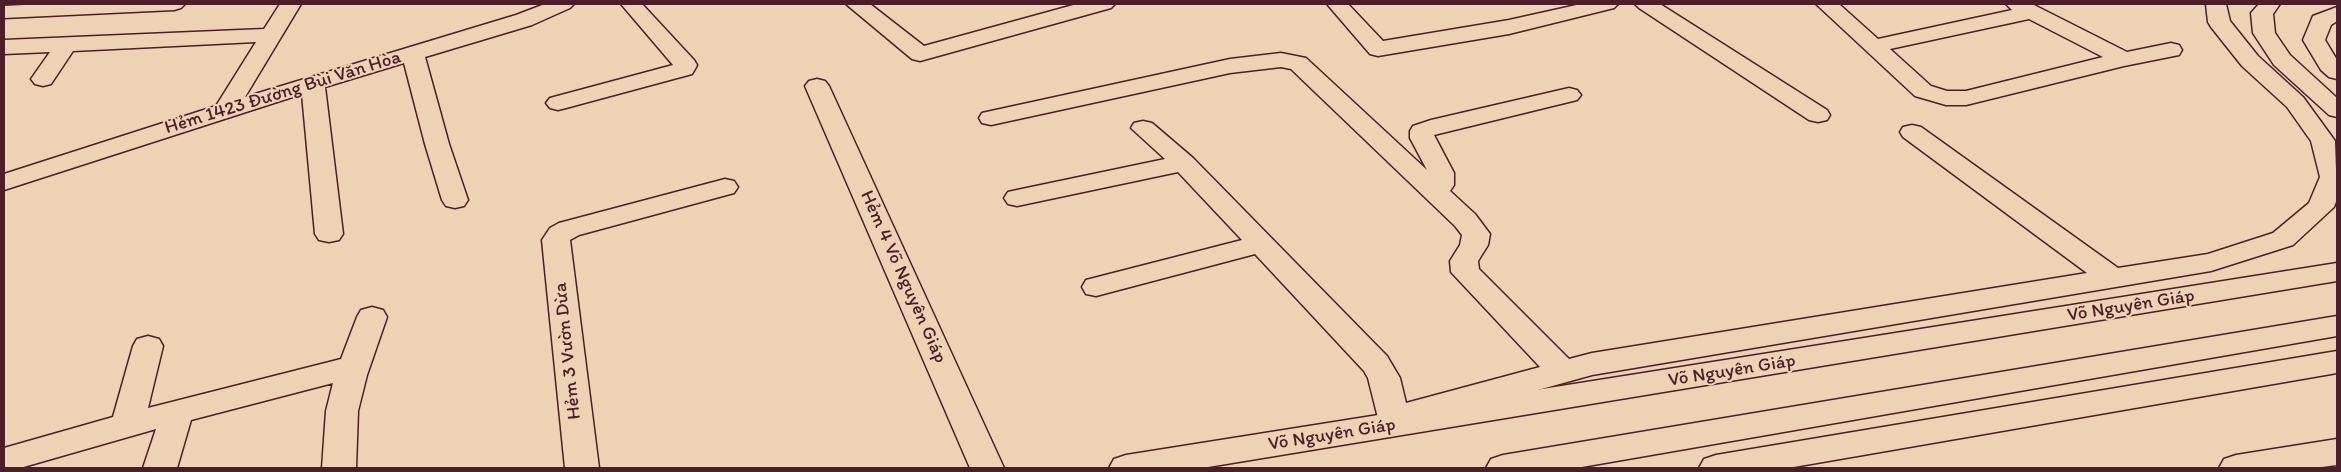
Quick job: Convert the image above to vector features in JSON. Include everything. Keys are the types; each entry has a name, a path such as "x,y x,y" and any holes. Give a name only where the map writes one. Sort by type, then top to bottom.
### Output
{"main road":[{"path":"4,12 174,4"},
{"path":"225,111 290,4"},
{"name":"Hẻm 1423 Đường Bùi Văn Hòa","path":"4,182 313,83 524,20 563,4"},
{"path":"558,103 684,70 686,65 631,4"},
{"path":"857,4 920,54 1057,8 1104,4"},
{"path":"1337,4 1378,49 1509,27 1608,4"},
{"path":"1646,4 1818,115"},
{"path":"1827,4 1924,91 1946,98 1966,98 2124,58 2171,50"},
{"path":"1327,436 1592,364 2210,262 2283,239 2321,207 2333,177 2323,141 2295,102 2250,61 2219,22 2216,4"},
{"path":"2270,4 2262,13 2264,33 2282,60 2337,110"},
{"path":"1875,46 2025,8 2124,58"},
{"path":"2337,13 2321,21 2314,40 2329,65 2337,72"},
{"path":"4,47 270,36"},
{"path":"44,79 66,44"},
{"path":"412,53 436,144 455,200"},
{"path":"991,118 1230,66 1281,60 1298,63 1436,192 1476,234 1474,245 1464,261 1465,272 1563,372"},
{"path":"313,83 329,234"},
{"name":"Hẻm 4 Võ Nguyên Giáp","path":"817,86 987,468"},
{"path":"1436,192 1440,185 1441,174 1432,153 1422,138 1422,131 1431,127 1569,95"},
{"path":"1143,128 1184,163 1376,364 1384,378 1394,418"},
{"path":"1912,132 2113,278"},
{"path":"1018,198 1184,163"},
{"name":"Hẻm 3 Vườn Dừa","path":"582,468 556,240 560,234 569,230 725,187"},
{"path":"1096,287 1262,244"},
{"name":"Võ Nguyên Giáp","path":"1126,468 2337,272"},
{"path":"339,468 342,411 354,367 372,318"},
{"path":"1503,468 2337,326"},
{"path":"127,425 148,346"},
{"path":"1716,468 2337,362"},
{"path":"5,460 178,411 354,367"},
{"path":"160,468 178,411"},
{"path":"2236,468 2337,452"}]}
